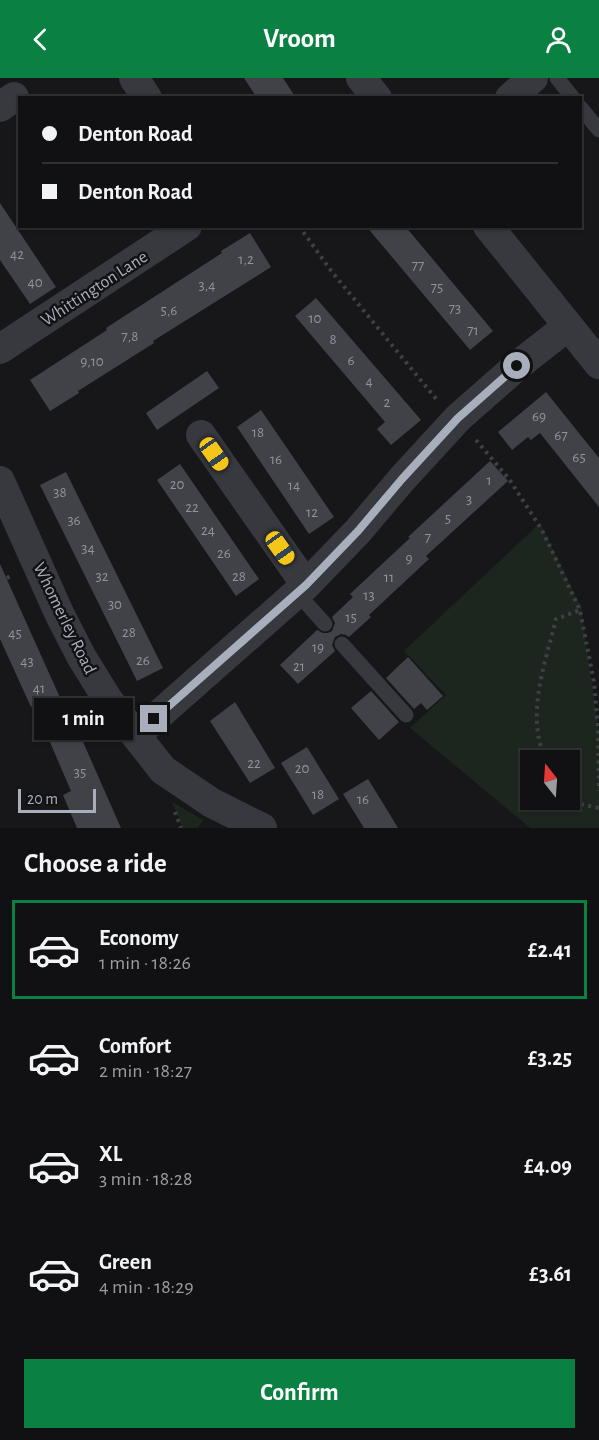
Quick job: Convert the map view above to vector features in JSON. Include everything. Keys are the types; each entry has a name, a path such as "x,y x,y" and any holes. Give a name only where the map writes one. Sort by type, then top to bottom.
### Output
{"street":[{"path":"134,78 146,96"},
{"path":"512,96 533,78"},
{"name":"Whittington Lane","path":"0,350 184,228"},
{"path":"490,228 599,364"},
{"path":"136,735 302,589 358,531 458,418 517,366 568,326"},
{"path":"201,435 302,589"},
{"name":"Whomerley Road","path":"0,480 59,613 81,656 108,700 163,770 212,803 262,828"}],"lane":[{"path":"557,78 571,96"},
{"path":"582,109 599,130"},
{"path":"302,589 325,624"},
{"path":"342,644 406,715"}],"path":[{"path":"300,228 332,273 435,398 458,418 509,479 542,530 580,610 594,682 598,726 599,791"},
{"path":"541,750 537,721 539,685 556,619 580,610"},
{"path":"580,804 599,808"}],"shaded area":[{"path":"540,523 581,607 599,733 599,828 530,828 410,728 446,695 404,651"},
{"path":"172,802 203,820 198,828 183,828"}],"building":[{"path":"244,78 283,78 295,96 256,96"},
{"path":"0,203 56,287 30,304 0,260"},
{"path":"368,228 407,228 493,331 470,350"},
{"path":"250,233 271,267 153,341 154,343 50,411 30,380"},
{"path":"316,298 421,420 391,445 377,429 385,422 295,316"},
{"path":"207,371 219,388 157,430 146,413"},
{"path":"546,392 599,458 599,507 540,433 531,440 528,437 512,450 498,432"},
{"path":"261,410 334,517 309,534 237,427"},
{"path":"490,461 508,481 426,556 429,559 349,637 341,634 335,637 332,645 335,651 298,684 280,665 317,630 323,633 332,631 335,623 332,617 353,597 350,594"},
{"path":"180,464 259,579 236,596 157,480"},
{"path":"66,472 163,668 137,681 40,485"},
{"path":"0,564 62,702 65,701 121,828 77,828 63,795 71,791 34,705 31,707 0,639"},
{"path":"408,657 443,696 427,710 421,703 414,709 386,678"},
{"path":"371,691 399,722 379,740 351,708"},
{"path":"235,702 275,768 250,783 210,721"},
{"path":"307,747 339,799 313,815 281,763"},
{"path":"368,779 398,828 364,828 343,794"}],"route":[{"path":"154,719 306,585 358,531 458,418 517,366"}]}
